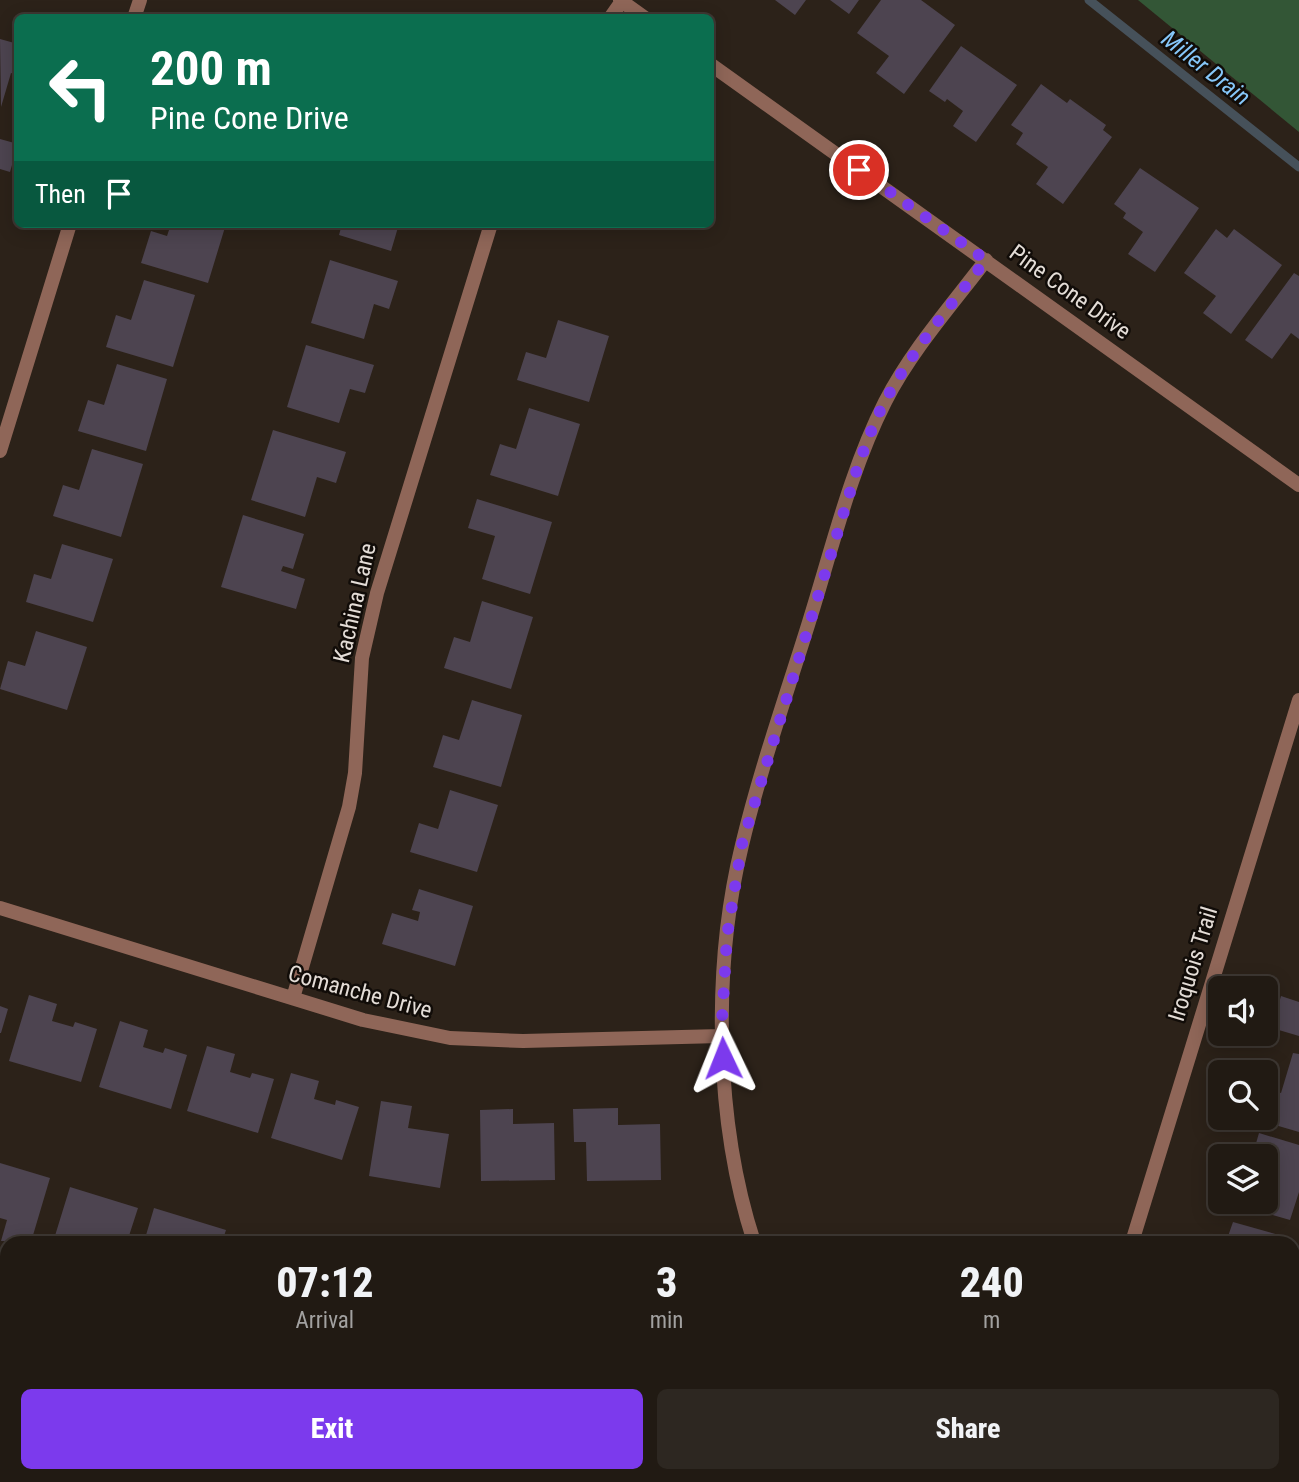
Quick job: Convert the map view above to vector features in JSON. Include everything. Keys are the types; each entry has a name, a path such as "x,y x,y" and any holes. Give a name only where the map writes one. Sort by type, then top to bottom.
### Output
{"street":[{"path":"621,1 639,14"},
{"name":"Pine Cone Drive","path":"714,67 1299,485"},
{"path":"0,451 69,228"},
{"name":"Kachina Lane","path":"293,998 349,807 355,773 362,658 371,618 490,228"},
{"path":"753,1236 734,1161 721,1036 727,936 742,844 870,432 917,351 986,260"},
{"name":"Iroquois Trail","path":"1134,1236 1299,700"},
{"name":"Comanche Drive","path":"0,908 363,1020 450,1038 523,1041 721,1036"}],"green space":[{"path":"1138,0 1299,0 1299,132"}],"building":[{"path":"775,0 806,0 795,15"},
{"path":"830,0 859,0 849,14"},
{"path":"881,0 921,0 955,25 904,94 876,73 889,56 857,33"},
{"path":"0,39 14,43 14,74 11,73 1,107"},
{"path":"961,46 1017,85 976,142 953,126 963,111 947,99 945,102 929,91"},
{"path":"1041,84 1067,103 1070,99 1106,125 1103,130 1112,137 1063,204 1036,184 1048,167 1016,144 1023,133 1011,125"},
{"path":"0,139 14,143 14,158 10,172 0,169"},
{"path":"1140,168 1199,208 1155,272 1128,254 1143,232 1123,218 1126,213 1114,204"},
{"path":"170,228 225,228 208,283 141,263 151,231 167,236"},
{"path":"341,228 398,228 391,251 339,235"},
{"path":"1216,229 1227,238 1234,229 1282,265 1231,334 1203,313 1216,296 1184,273"},
{"path":"330,260 398,281 389,309 374,304 364,339 311,323"},
{"path":"1294,273 1299,276 1299,339 1291,333 1272,359 1245,340"},
{"path":"144,280 195,295 173,367 106,347 116,315 131,320"},
{"path":"558,320 609,336 589,402 517,380 526,352 546,358"},
{"path":"306,345 374,365 365,393 350,389 339,423 287,407"},
{"path":"117,364 167,379 146,451 78,431 88,400 104,405"},
{"path":"529,408 580,424 558,496 490,475 500,444 516,449"},
{"path":"273,430 346,452 336,483 317,477 305,517 251,500"},
{"path":"92,449 143,464 121,537 53,516 63,485 79,490"},
{"path":"477,499 552,522 530,594 482,579 495,536 468,528"},
{"path":"243,515 304,534 293,569 283,566 281,571 305,579 296,609 221,587"},
{"path":"62,544 113,559 93,622 26,602 34,574 51,579"},
{"path":"482,601 533,617 511,689 444,668 454,637 470,642"},
{"path":"36,631 87,647 67,710 0,689 8,661 25,666"},
{"path":"472,700 522,715 501,787 433,767 443,735 459,740"},
{"path":"450,790 498,805 477,872 410,852 419,823 438,829"},
{"path":"419,889 473,906 455,966 382,944 392,913 418,921 420,912 412,910"},
{"path":"29,995 57,1004 52,1021 73,1027 75,1022 97,1029 81,1082 9,1061"},
{"path":"1281,996 1299,1002 1299,1036 1278,1030"},
{"path":"0,1006 8,1009 1,1033 0,1033"},
{"path":"120,1021 148,1030 143,1047 163,1053 165,1048 187,1055 171,1109 99,1087"},
{"path":"207,1046 235,1054 230,1072 250,1078 252,1073 274,1079 258,1133 187,1111"},
{"path":"1293,1053 1299,1054 1299,1132 1278,1126 1278,1092 1281,1093"},
{"path":"291,1073 319,1081 314,1099 335,1105 336,1100 359,1107 342,1160 271,1138"},
{"path":"381,1101 412,1106 408,1128 449,1134 440,1188 369,1176"},
{"path":"618,1108 618,1125 660,1124 661,1180 587,1181 586,1142 574,1142 573,1109"},
{"path":"513,1109 513,1124 554,1123 555,1180 481,1181 480,1110"},
{"path":"1259,1133 1299,1145 1299,1192 1290,1220 1269,1214 1278,1214 1278,1144 1256,1144"},
{"path":"0,1163 50,1178 33,1236 2,1236 7,1220 0,1218"},
{"path":"70,1187 138,1208 129,1236 55,1236"},
{"path":"154,1208 226,1230 224,1236 146,1236"},
{"path":"1233,1222 1282,1236 1228,1236"}],"waterway":[{"name":"Miller Drain","path":"1089,0 1299,167"}],"route":[{"path":"723,1058 721,1036 727,936 742,844 858,466 870,432 887,399 917,351 986,260 859,170"}]}
